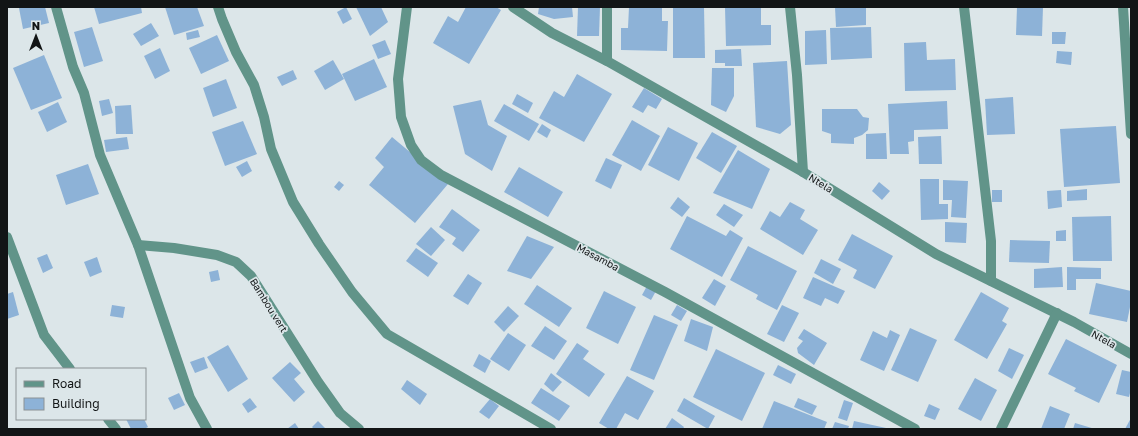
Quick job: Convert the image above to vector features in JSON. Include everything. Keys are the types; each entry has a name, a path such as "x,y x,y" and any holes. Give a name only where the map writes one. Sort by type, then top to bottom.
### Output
{"street":[{"path":"56,7 73,67 84,93 100,155 138,245 190,398 207,429"},
{"path":"218,7 236,52 254,85 264,117 271,149 293,202 319,244 352,292 388,334 550,429"},
{"name":"Masamba","path":"407,7 398,79 401,117 411,145 421,160 441,175 666,292 915,429"},
{"name":"Ntela","path":"513,7 552,33 607,61 803,172 936,254 1057,313 1131,354"},
{"path":"607,7 607,61"},
{"path":"790,7 797,75 803,172"},
{"path":"964,7 991,241 991,281"},
{"path":"1123,7 1131,134"},
{"path":"7,237 44,335 69,368"},
{"name":"Bambou vert","path":"138,245 174,248 217,256 236,262 251,276 335,407 359,429"},
{"path":"1001,429 1057,313"},
{"path":"109,420 116,429"}],"building":[{"path":"45,7 49,23 23,29 19,8"},
{"path":"94,7 141,7 142,13 99,24"},
{"path":"165,7 197,7 204,26 174,35"},
{"path":"346,7 352,19 343,24 337,12"},
{"path":"356,7 381,7 388,22 370,36"},
{"path":"466,7 496,7 501,10 469,64 433,43 448,16 458,22"},
{"path":"539,7 572,7 573,17 554,19 538,14"},
{"path":"578,7 600,7 599,36 577,36"},
{"path":"629,7 662,7 662,21 668,21 667,51 621,50 621,28 628,28"},
{"path":"673,7 704,7 705,58 673,58"},
{"path":"725,7 761,7 761,25 771,25 771,45 726,46"},
{"path":"835,7 866,7 866,25 836,27"},
{"path":"1017,7 1043,7 1042,36 1016,35"},
{"path":"151,23 159,36 141,46 133,34"},
{"path":"92,27 103,61 84,67 74,32"},
{"path":"871,27 872,58 831,60 830,28"},
{"path":"198,30 200,37 187,40 186,33"},
{"path":"826,30 827,64 805,65 805,31"},
{"path":"1052,32 1066,32 1065,44 1052,44"},
{"path":"217,35 229,61 201,74 189,48"},
{"path":"385,40 391,54 378,59 372,45"},
{"path":"926,42 927,60 955,59 956,90 905,91 904,43"},
{"path":"160,48 170,71 155,79 144,56"},
{"path":"741,49 742,66 725,66 725,63 715,63 715,50"},
{"path":"1057,51 1072,52 1071,65 1056,63"},
{"path":"44,55 62,98 31,110 13,68"},
{"path":"374,59 387,87 355,101 342,74"},
{"path":"333,60 344,79 325,90 314,71"},
{"path":"787,61 791,125 780,134 756,127 753,63"},
{"path":"712,68 734,68 734,96 726,112 711,105"},
{"path":"293,70 297,79 282,86 277,77"},
{"path":"577,74 612,94 584,142 539,118 554,91 564,97"},
{"path":"226,79 237,108 213,117 203,88"},
{"path":"644,88 662,99 656,109 648,105 643,113 632,107"},
{"path":"517,94 533,103 528,113 512,104"},
{"path":"1013,97 1015,134 987,135 985,99"},
{"path":"109,99 113,113 102,116 99,101"},
{"path":"481,100 488,125 507,136 492,171 465,154 453,106"},
{"path":"947,101 948,129 914,130 914,141 908,142 909,154 890,154 888,104"},
{"path":"58,102 67,122 47,132 38,112"},
{"path":"504,104 539,124 529,141 494,121"},
{"path":"131,105 133,134 116,134 115,106"},
{"path":"822,109 857,109 863,117 869,118 868,130 862,135 854,138 854,144 831,143 831,134 822,131"},
{"path":"632,120 660,136 641,171 612,155"},
{"path":"243,121 257,154 225,166 212,132"},
{"path":"542,124 551,130 547,138 537,132"},
{"path":"1116,126 1120,183 1064,187 1060,129"},
{"path":"668,127 698,143 679,181 648,165"},
{"path":"712,132 737,146 721,173 696,158"},
{"path":"886,133 887,159 866,159 866,134"},
{"path":"941,136 942,164 919,164 918,137"},
{"path":"127,137 129,149 106,152 104,140"},
{"path":"392,137 448,184 415,223 369,185 384,167 375,158"},
{"path":"738,150 770,169 752,209 713,193"},
{"path":"606,158 622,165 611,189 595,181"},
{"path":"247,161 252,171 242,177 236,167"},
{"path":"88,164 99,194 66,205 56,175"},
{"path":"519,167 563,192 548,217 504,192"},
{"path":"920,179 939,179 939,204 948,204 948,219 921,220"},
{"path":"943,180 968,181 966,218 951,217 952,200 943,200"},
{"path":"339,181 344,185 339,191 334,187"},
{"path":"879,182 890,191 882,200 872,191"},
{"path":"1087,189 1087,200 1067,201 1067,191"},
{"path":"992,190 1002,190 1002,202 992,202"},
{"path":"1061,190 1062,207 1048,209 1047,191"},
{"path":"678,197 690,207 682,217 670,208"},
{"path":"790,202 805,210 800,219 818,230 803,255 760,229 770,211 780,217"},
{"path":"724,204 743,215 734,227 716,215"},
{"path":"452,209 480,230 463,252 452,244 456,238 439,227"},
{"path":"687,216 726,236 730,230 743,238 722,277 670,249"},
{"path":"1111,216 1112,261 1073,261 1072,217"},
{"path":"945,222 967,223 966,243 945,242"},
{"path":"431,227 445,240 431,256 416,244"},
{"path":"1066,230 1066,241 1056,241 1056,231"},
{"path":"852,234 893,256 875,289 853,278 857,270 838,260"},
{"path":"527,236 554,247 531,279 507,271"},
{"path":"1010,240 1050,241 1049,263 1009,262"},
{"path":"748,246 797,271 777,310 756,299 758,295 730,280"},
{"path":"416,248 438,263 428,277 406,261"},
{"path":"47,254 53,268 43,273 37,258"},
{"path":"97,257 102,272 90,277 84,262"},
{"path":"821,259 841,269 833,284 814,273"},
{"path":"1062,267 1063,287 1034,288 1034,269"},
{"path":"1067,267 1101,268 1101,279 1076,279 1076,290 1067,290"},
{"path":"218,270 220,280 211,282 209,272"},
{"path":"468,274 482,283 468,305 453,296"},
{"path":"813,277 845,291 838,304 825,298 821,306 803,298"},
{"path":"714,279 726,286 715,306 702,298"},
{"path":"1096,283 1131,291 1131,302 1127,322 1089,314"},
{"path":"537,285 572,308 559,327 524,304"},
{"path":"647,286 656,291 651,300 642,295"},
{"path":"604,291 636,307 618,344 586,328"},
{"path":"13,292 19,315 7,319 7,294"},
{"path":"981,292 1009,308 1002,321 1007,324 987,359 954,340"},
{"path":"112,305 125,307 123,318 110,316"},
{"path":"677,305 687,311 681,321 671,315"},
{"path":"782,305 799,313 784,342 767,334"},
{"path":"508,306 519,316 504,332 494,322"},
{"path":"654,315 678,325 654,380 630,370"},
{"path":"691,319 713,327 707,351 684,341"},
{"path":"545,326 567,341 554,360 531,346"},
{"path":"910,328 937,340 918,382 891,370"},
{"path":"804,329 827,343 814,365 798,353 797,348 803,341 798,338"},
{"path":"890,330 900,335 884,371 860,360 873,331 887,338"},
{"path":"508,333 526,345 509,371 490,359"},
{"path":"1066,339 1117,365 1099,403 1074,391 1076,388 1048,374"},
{"path":"577,343 589,351 583,359 605,374 589,397 556,374"},
{"path":"228,345 248,379 228,392 207,357"},
{"path":"1009,348 1024,355 1012,379 998,371"},
{"path":"716,349 765,373 742,421 693,397"},
{"path":"479,354 491,361 485,373 473,366"},
{"path":"204,357 208,368 195,373 190,362"},
{"path":"290,362 301,373 294,379 305,392 294,402 272,378"},
{"path":"778,365 796,374 791,384 773,375"},
{"path":"1122,370 1131,372 1131,389 1129,397 1116,394"},
{"path":"551,373 562,382 553,392 544,384"},
{"path":"627,376 654,391 638,420 625,413 616,429 609,429 599,423"},
{"path":"975,378 997,390 981,421 958,409"},
{"path":"407,380 427,394 420,405 401,389"},
{"path":"541,388 570,406 559,421 531,403"},
{"path":"179,393 185,405 174,410 168,398"},
{"path":"250,398 257,407 248,413 242,404"},
{"path":"684,398 715,416 708,429 677,411"},
{"path":"798,398 817,406 812,415 794,407"},
{"path":"490,399 499,406 489,419 479,412"},
{"path":"844,400 853,403 847,421 838,418"},
{"path":"774,401 827,422 824,429 762,429"},
{"path":"929,404 940,409 935,420 924,416"},
{"path":"1050,406 1070,414 1064,429 1041,429"},
{"path":"672,418 684,427 683,429 665,429"},
{"path":"1131,418 1131,429 1125,429"},
{"path":"126,420 144,420 148,427 144,429 131,429"},
{"path":"318,421 326,429 314,429 312,427"},
{"path":"854,421 886,428 852,429"},
{"path":"835,422 849,426 848,429 832,429"},
{"path":"295,423 299,429 287,429"},
{"path":"1075,423 1095,429 1073,429"}]}
